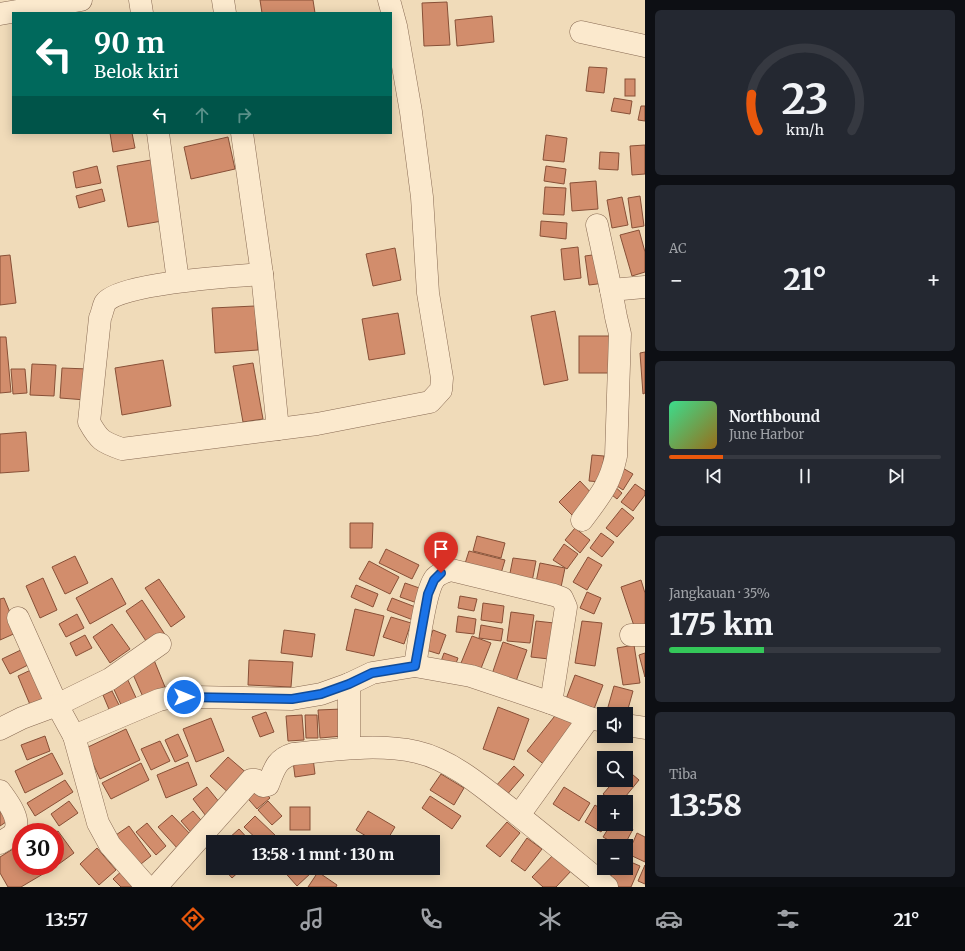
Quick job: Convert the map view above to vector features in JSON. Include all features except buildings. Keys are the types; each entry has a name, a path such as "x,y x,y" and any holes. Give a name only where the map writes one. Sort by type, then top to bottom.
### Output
{"street":[{"path":"0,14 81,0"},
{"path":"140,0 142,12"},
{"path":"223,0 225,12"},
{"path":"389,0 392,12"},
{"path":"262,274 178,281 119,294 105,303 100,318 89,422 96,436 107,444 122,448 317,424 430,402 441,390 442,378 428,293 422,197 415,143 397,34 392,13"},
{"path":"581,32 645,46"},
{"path":"158,134 178,281"},
{"path":"242,134 262,274 278,429"},
{"path":"582,520 605,489 613,471 616,456 620,334 597,225"},
{"path":"611,290 645,287"},
{"path":"415,666 428,594 434,580 441,573 451,570 554,595 562,598 566,607 551,703"},
{"path":"18,618 57,705 74,736 98,823 110,845 147,887"},
{"path":"0,729 22,718 57,705 110,679 160,644"},
{"path":"74,736 159,700 172,697 292,699 321,694 349,684 372,673 415,666 471,676 597,719 519,815"},
{"path":"349,684 349,748"},
{"path":"633,726 645,728"},
{"path":"156,887 251,780 256,780 263,786 268,785 278,762 285,756 349,748 382,747 401,749 437,759 473,780 519,815 607,887"},
{"path":"0,791 11,808 17,824 14,832 0,843"}],"route":[{"path":"184,697 292,699 321,694 349,684 372,673 415,666 428,594 434,580 441,573"}]}
